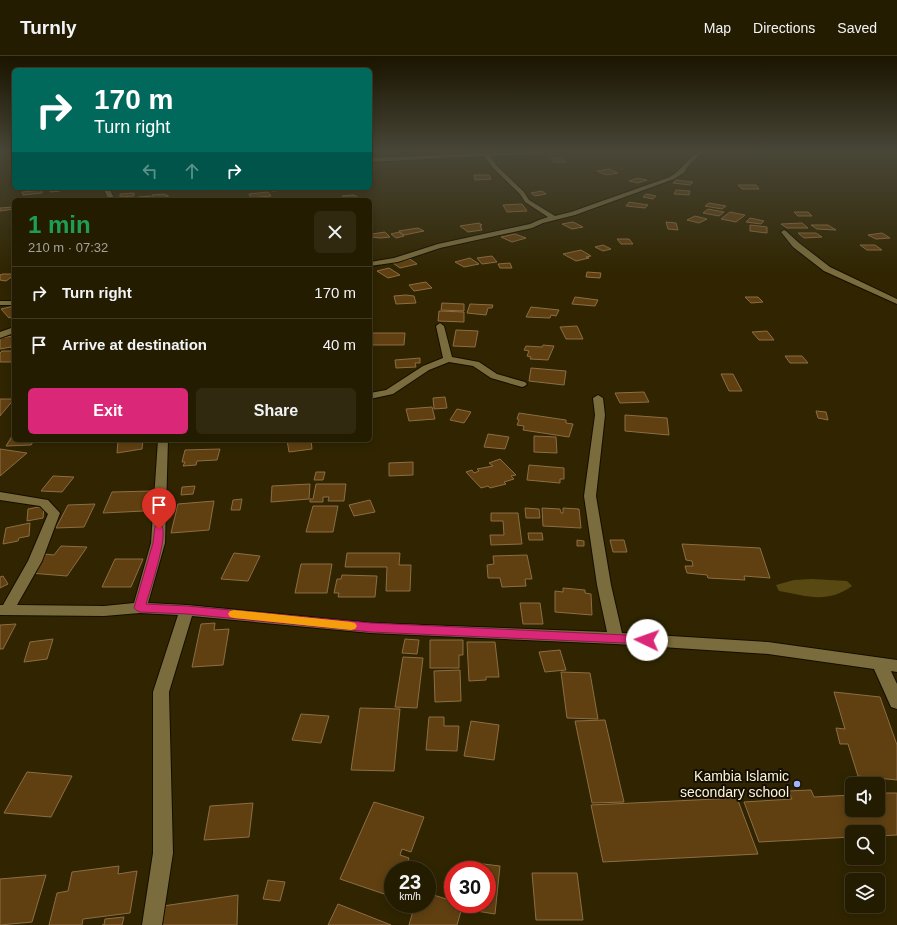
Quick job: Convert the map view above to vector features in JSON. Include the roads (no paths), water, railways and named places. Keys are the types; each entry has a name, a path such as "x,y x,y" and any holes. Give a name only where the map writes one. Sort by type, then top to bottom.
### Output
{"street":[{"path":"522,193 527,202 554,218"},
{"path":"372,264 395,260 438,246 532,226 541,221 573,214 633,193"},
{"path":"784,232 796,245 827,269 897,302"},
{"path":"0,303 12,303"},
{"path":"440,326 448,359"},
{"path":"0,335 12,331"},
{"path":"372,396 389,392 426,368 448,359 476,364 494,376 522,384"},
{"path":"598,398 600,415 590,496 604,584 616,638"},
{"path":"140,608 158,543 162,486 163,442"},
{"path":"0,496 44,503 54,513 35,561 4,609"},
{"path":"4,609 104,610 140,608 187,610 371,628 616,638 768,648 897,666"},
{"path":"152,925 163,853 161,692 187,610"},
{"path":"880,664 897,702"}],"place":[{"name":"Kambia Islamic secondary school","path":"797,784"}]}
